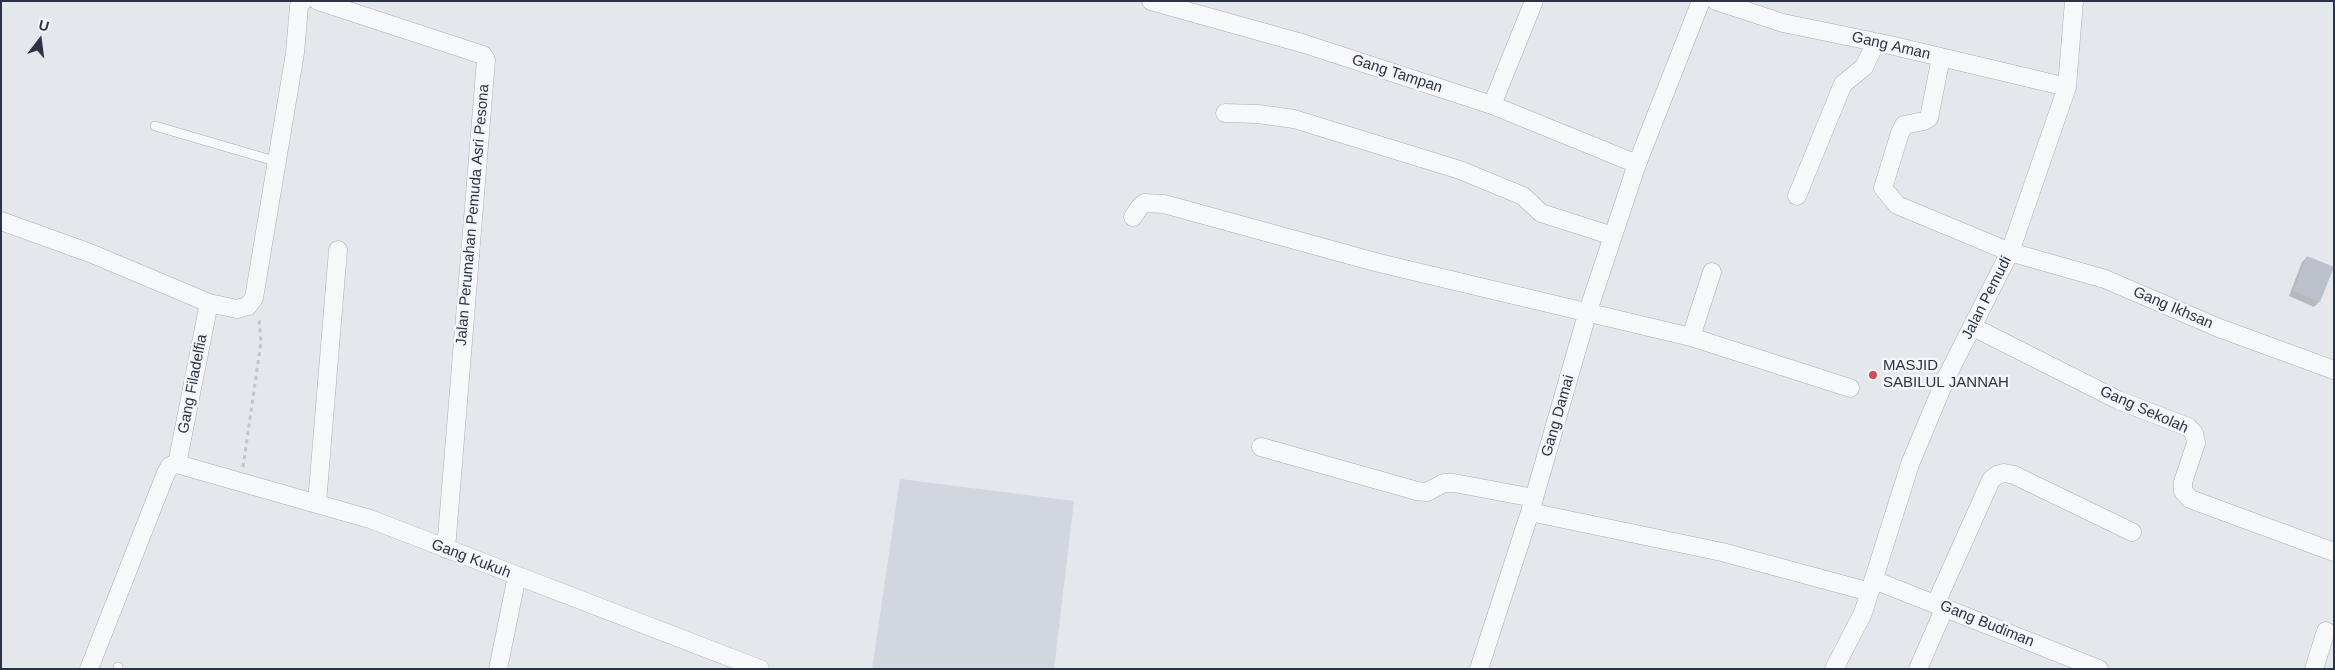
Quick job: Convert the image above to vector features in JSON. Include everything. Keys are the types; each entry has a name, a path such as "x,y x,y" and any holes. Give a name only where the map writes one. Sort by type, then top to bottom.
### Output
{"street":[{"path":"1,220 90,253 209,303 237,309 248,306 254,298 296,53 299,6 303,1"},
{"name":"Jalan Perumahan Pemuda Asri Pesona","path":"318,1 483,54 486,60 446,549"},
{"name":"Gang Tampan","path":"1151,1 1305,44 1492,105 1637,164"},
{"path":"1492,105 1534,1"},
{"name":"Gang Damai","path":"1479,669 1532,505 1588,311 1637,164 1701,1"},
{"name":"Gang Aman","path":"1716,1 1751,6 1783,23 1876,42 2067,87"},
{"name":"Jalan Pemudi","path":"1834,669 1863,613 1910,464 1946,378 2010,252 2067,87 2074,1"},
{"path":"1797,196 1843,84 1864,67 1876,42"},
{"name":"Gang Ikhsan","path":"1942,57 1929,118 1924,121 1904,125 1884,188 1896,205 2010,252 2105,279 2219,328 2334,370"},
{"path":"1225,113 1258,114 1294,119 1460,170 1523,196 1541,213 1613,236"},
{"path":"1134,218 1138,208 1144,203 1164,204 1379,263 1588,311 1691,337 1850,388"},
{"path":"316,502 338,250"},
{"path":"1691,337 1712,272"},
{"name":"Gang Filadelfia","path":"89,669 166,473 170,466 177,464 209,303"},
{"name":"Gang Sekolah","path":"1973,327 2118,400 2188,427 2194,432 2196,443 2183,482 2183,491 2190,499 2334,552"},
{"name":"Gang Budiman","path":"1261,447 1417,491 1427,492 1444,483 1454,483 1532,505 1722,552 1872,586 1940,605 2099,669"},
{"name":"Gang Kukuh","path":"177,464 316,502 370,519 760,669"},
{"path":"1918,669 1940,605 1991,480 1997,474 2004,473 2014,476 2132,532"},
{"path":"498,669 517,576"},
{"path":"2314,669 2326,630"}],"lane":[{"path":"156,126 278,162"}],"path":[{"path":"241,481 261,342 258,314 248,306"}],"shaded area":[{"path":"900,479 1074,501 1054,669 872,669"}],"building":[{"path":"2307,256 2334,267 2320,302 2293,291"}],"place":[{"name":"MASJID SABILUL JANNAH","path":"1873,375"}]}
